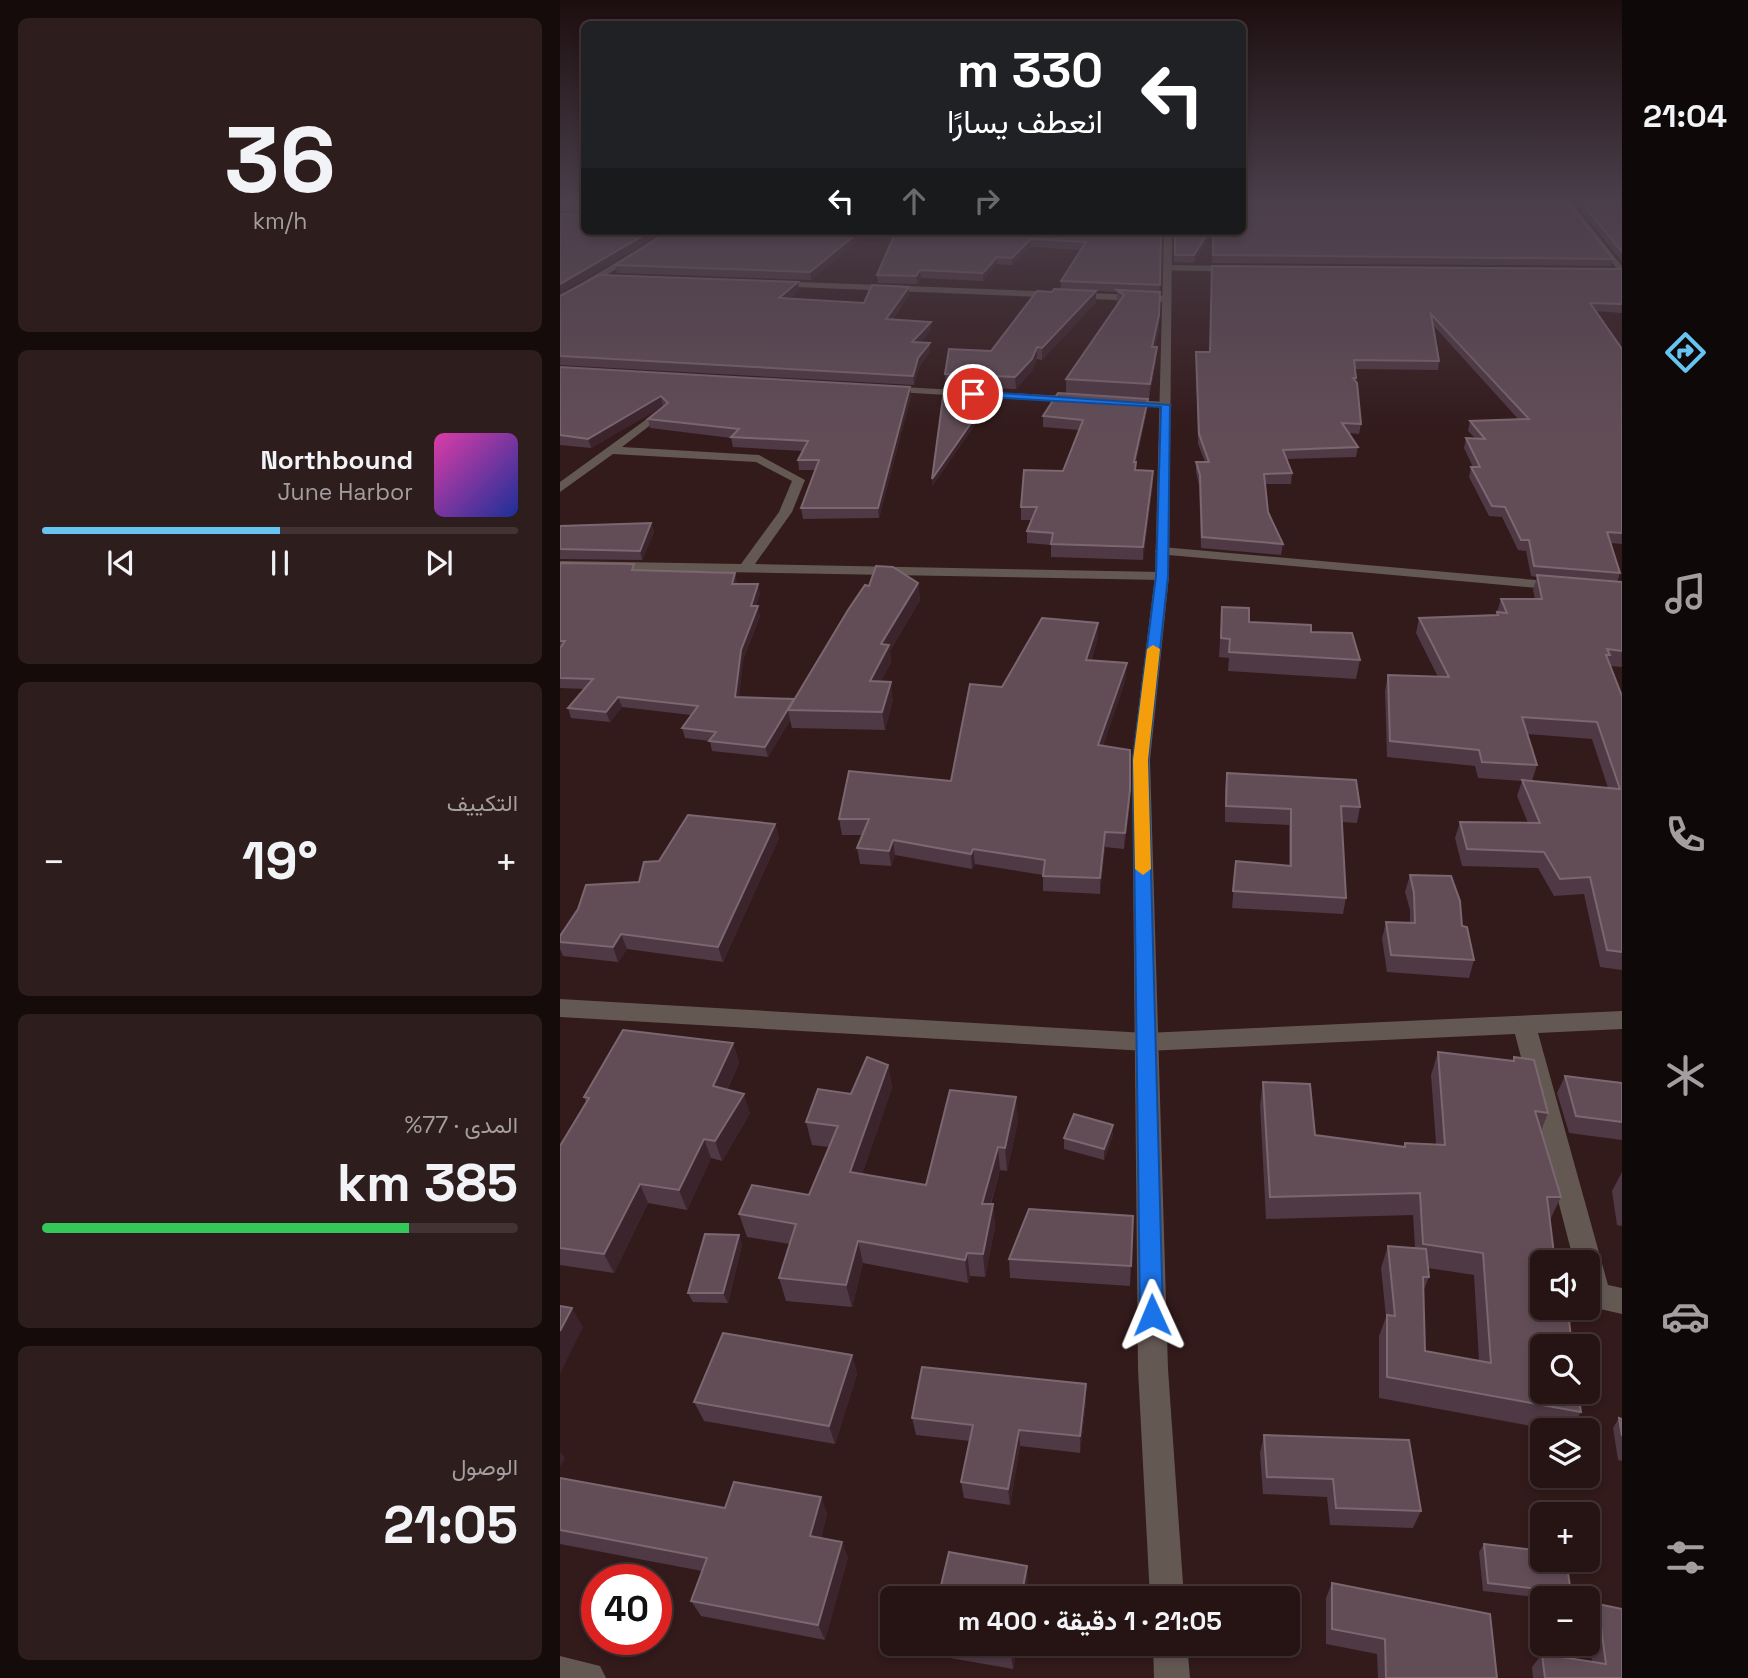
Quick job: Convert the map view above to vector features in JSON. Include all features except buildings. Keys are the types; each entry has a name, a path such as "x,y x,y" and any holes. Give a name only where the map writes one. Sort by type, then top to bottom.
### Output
{"street":[{"path":"1166,276 1162,576 1141,760 1153,1370 1166,1586"},
{"path":"560,300 598,277 611,278"},
{"path":"763,284 1166,299"},
{"path":"877,388 1097,401"},
{"path":"1111,402 1166,405"},
{"path":"560,488 662,411"},
{"path":"610,450 759,459 800,480 785,512 745,569"},
{"path":"1162,551 1580,588"},
{"path":"560,565 1162,576"},
{"path":"560,1008 1146,1042 1622,1020"},
{"path":"1524,1024 1597,1297 1622,1301"},
{"path":"1171,1656 1172,1678"},
{"path":"560,1674 588,1678"}],"slow traffic":[{"path":"1143,869 1141,760 1153,649"}],"route":[{"path":"973,394 1166,405 1162,576 1141,760 1152,1315"}]}
